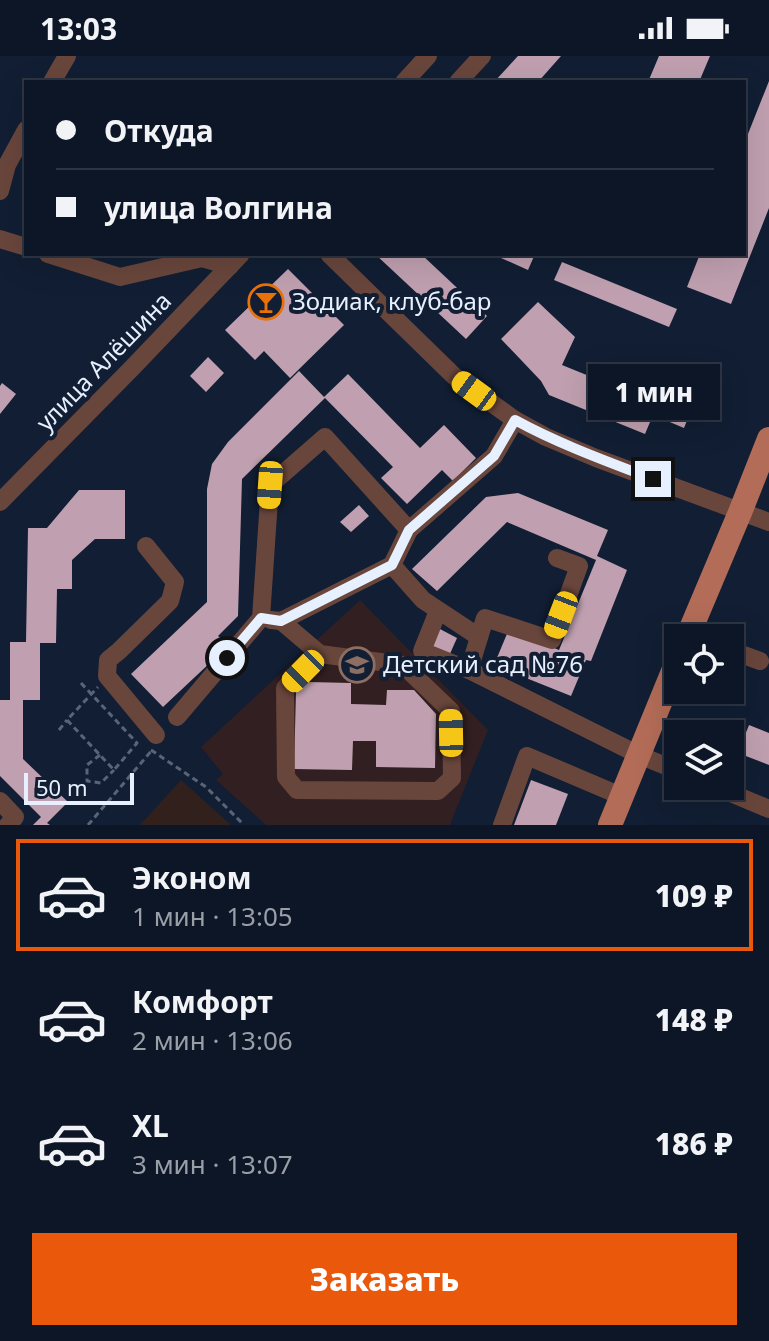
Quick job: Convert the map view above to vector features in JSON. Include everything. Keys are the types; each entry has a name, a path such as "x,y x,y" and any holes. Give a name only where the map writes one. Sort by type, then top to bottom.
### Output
{"main road":[{"path":"696,624 769,439"},
{"path":"610,825 664,693"}],"street":[{"path":"53,80 67,56"},
{"path":"406,80 428,56"},
{"path":"460,80 482,56"},
{"path":"0,191 7,165 24,134"},
{"path":"0,239 24,246"},
{"path":"54,256 120,277 202,258 236,260"},
{"path":"331,256 454,376 515,420 596,458 769,522"},
{"name":"улица Алёшина","path":"0,502 236,260"},
{"path":"281,621 392,565 409,530 494,456 515,420"},
{"path":"177,717 261,618 270,485 325,437 409,530"},
{"path":"146,546 175,582 170,601 108,660 107,676 151,744"},
{"path":"469,670 485,618 552,640 579,566 557,558"},
{"path":"392,565 423,600 479,637"},
{"path":"438,611 422,651 469,670 664,765"},
{"path":"261,618 281,621 320,654 403,665 451,711 452,778 438,791 297,790 286,777 285,688 320,654"},
{"path":"744,655 760,661"},
{"path":"502,825 527,756 621,796"},
{"path":"744,799 769,809"},
{"path":"0,801 15,817 8,825"}],"path":[{"path":"59,730 103,681"},
{"path":"81,683 137,743 101,783 87,781 87,765 100,755"},
{"path":"88,825 151,744 177,717"},
{"path":"67,720 114,770"},
{"path":"151,744 206,787 244,825"}],"shaded area":[{"name":"Детский сад №76","path":"360,600 488,730 450,825 266,825 216,780 223,774 201,747"},
{"path":"181,780 231,825 140,825"}],"building":[{"path":"518,56 561,56 540,80 496,80"},
{"path":"659,56 710,56 700,80 649,80"},
{"path":"769,81 769,208 731,304 687,287 699,256 746,256 746,139"},
{"path":"377,256 423,256 487,316 466,339"},
{"path":"502,256 534,256 528,270"},
{"path":"562,262 677,309 669,327 554,280"},
{"path":"288,269 344,325 290,378 264,351 255,360 225,330"},
{"path":"538,302 575,337 562,365 658,404 674,365 704,377 684,428 653,415 645,434 549,395 541,381 501,339"},
{"path":"208,357 224,373 206,392 190,376"},
{"path":"299,371 324,397 348,374 420,448 444,425 476,458 453,481 442,470 407,504 381,478 393,467 325,398 242,479 238,616 218,636 229,645 163,707 131,674 207,602 207,489 212,464 228,442"},
{"path":"2,383 16,394 0,414 0,386"},
{"path":"79,490 125,490 125,539 95,539 72,560 72,589 57,589 56,643 40,643 40,700 23,700 23,759 68,802 47,823 50,825 33,825 41,817 0,776 0,700 10,700 10,642 26,642 28,528 47,528"},
{"path":"518,493 608,530 597,556 627,570 591,661 586,660 571,696 494,665 509,629 559,650 596,560 507,522 437,591 412,569 486,497"},
{"path":"359,505 369,516 351,532 340,522"},
{"path":"438,628 457,638 449,656 429,647"},
{"path":"309,682 351,683 351,704 386,705 387,690 414,690 436,714 435,768 376,767 376,741 353,741 352,770 294,769 296,692"},
{"path":"749,725 769,733 769,765 744,755 744,738"},
{"path":"531,780 568,794 556,825 514,825"}],"place":[{"name":"Зодиак, клуб-бар","path":"266,302"},
{"name":"Детский сад №76","path":"357,665"}],"route":[{"path":"227,658 261,618 281,621 392,565 409,530 494,456 515,420 546,437 653,479"}]}
